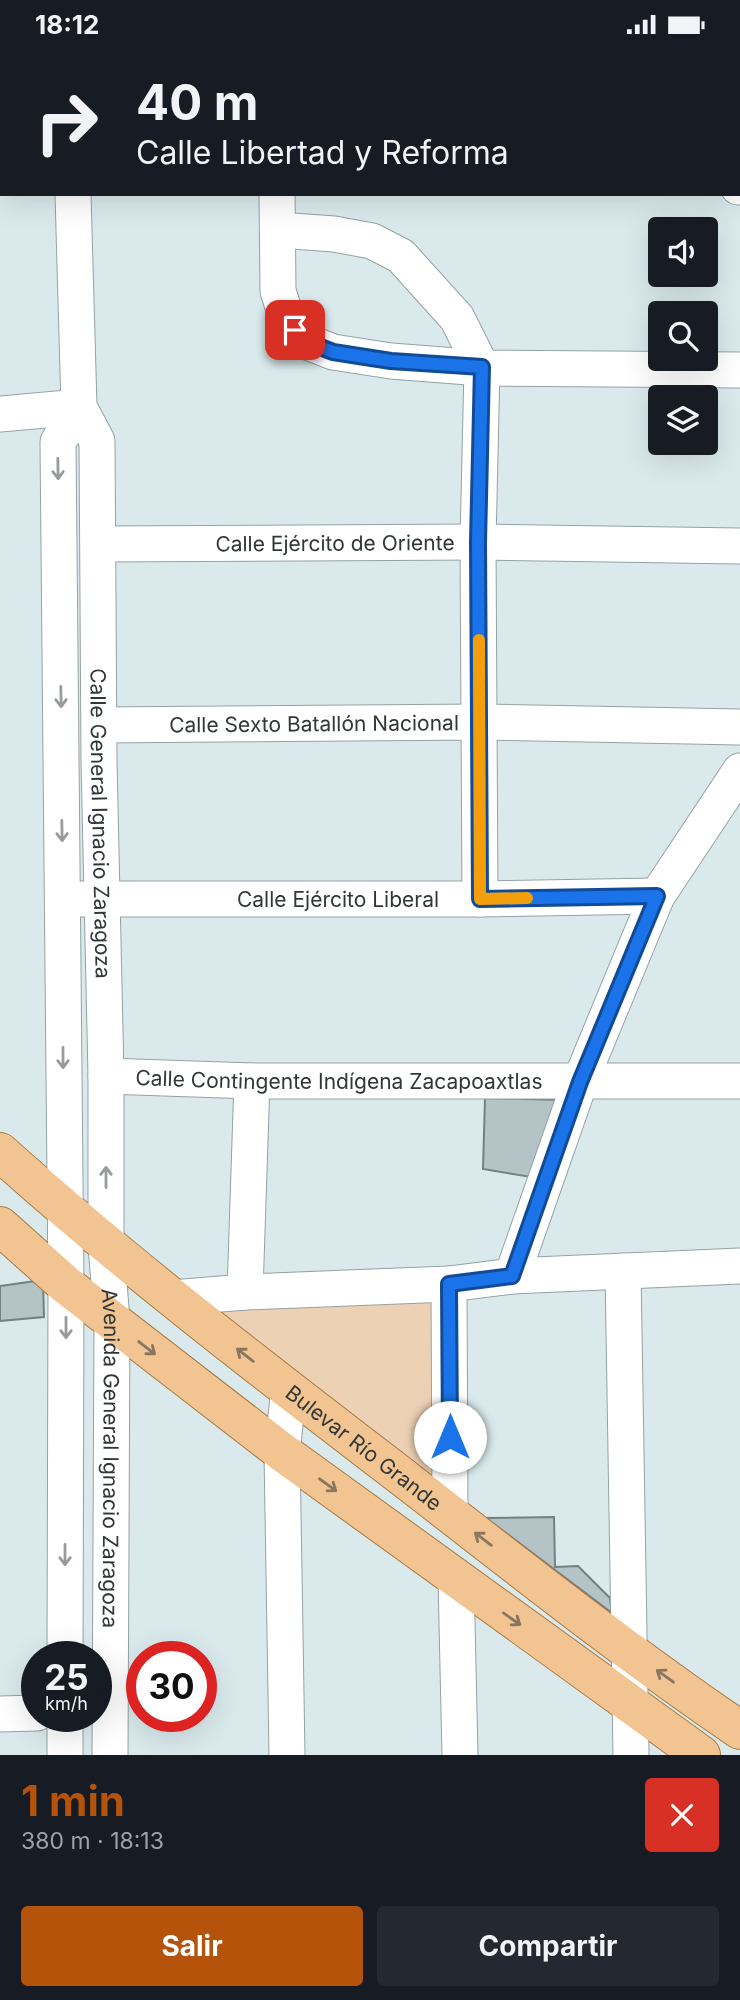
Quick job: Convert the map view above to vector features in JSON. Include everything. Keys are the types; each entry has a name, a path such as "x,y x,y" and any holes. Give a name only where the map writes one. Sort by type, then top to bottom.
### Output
{"main road":[{"name":"Bulevar Río Grande","path":"0,1152 106,1245 289,1389 629,1650 731,1717"},
{"path":"0,1226 15,1257 66,1285 282,1452 701,1755"}],"street":[{"name":"Calle General Ignacio Zaragoza","path":"73,196 79,407 97,441 100,899 106,1076 106,1245"},
{"path":"277,196 278,291 286,316 305,341 333,352 402,362 482,367 740,370"},
{"path":"278,230 334,234 372,241 401,256 457,318 482,367 478,542 480,899"},
{"name":"Calle General Ignacio Zaragoza","path":"65,1210 58,442 79,407"},
{"path":"0,414 79,407"},
{"name":"Calle Ejército de Oriente","path":"99,544 478,542 740,546"},
{"path":"60,624 99,623"},
{"name":"Calle Sexto Batallón Nacional","path":"99,725 480,723 740,727"},
{"path":"61,763 99,761"},
{"path":"512,1276 580,1082 657,896 740,771"},
{"name":"Calle Ejército Liberal","path":"63,898 480,899 657,896"},
{"name":"Calle Contingente Indígena Zacapoaxtlas","path":"106,1076 252,1081 740,1081"},
{"path":"245,1292 252,1081"},
{"name":"Avenida General Ignacio Zaragoza","path":"65,1210 65,1641"},
{"name":"Avenida General Ignacio Zaragoza","path":"105,1641 112,1321 106,1245"},
{"path":"172,1298 245,1292 449,1284 512,1276 740,1266"},
{"path":"623,1272 631,1755"},
{"path":"449,1284 450,1513"},
{"path":"287,1755 282,1452 289,1389"},
{"path":"456,1579 460,1755"},
{"path":"0,1714 21,1713"},
{"path":"65,1732 65,1755"},
{"name":"Avenida General Ignacio Zaragoza","path":"106,1732 110,1755"}],"shaded area":[{"path":"436,1296 439,1490 205,1308"}],"building":[{"path":"485,1098 559,1100 531,1177 483,1169"},
{"path":"43,1280 44,1317 0,1321 0,1286"},
{"path":"554,1517 555,1567 578,1566 610,1598 612,1613 486,1518"}],"slow traffic":[{"path":"479,640 480,899 527,898"}],"route":[{"path":"295,330 305,341 333,352 391,361 482,367 478,542 480,899 657,896 580,1082 512,1276 449,1284 450,1437"}]}
